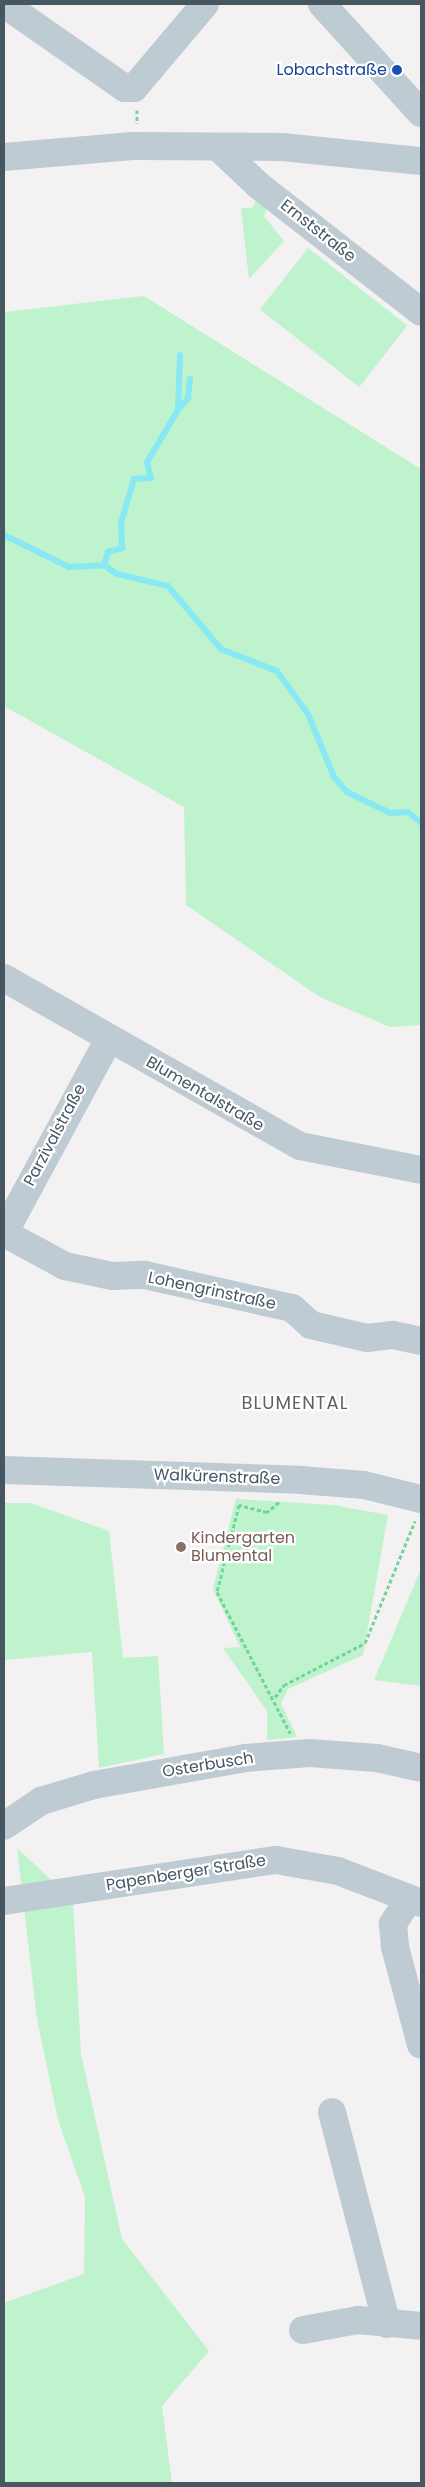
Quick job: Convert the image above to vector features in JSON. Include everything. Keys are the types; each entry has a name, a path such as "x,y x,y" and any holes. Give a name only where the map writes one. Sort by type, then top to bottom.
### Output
{"street":[{"path":"4,4 125,88 134,88 145,81 205,4"},
{"path":"322,4 421,113"},
{"path":"4,157 134,146 282,147 421,160"},
{"name":"Ernststraße","path":"218,147 258,185 421,312"},
{"name":"Blumentalstraße","path":"4,978 108,1039 300,1146 421,1170"},
{"name":"Parzivalstraße","path":"4,1233 108,1039"},
{"name":"Lohengrinstraße","path":"4,1233 65,1266 112,1276 145,1275 292,1308 311,1325 367,1338 393,1335 421,1341"},
{"name":"Walkürenstraße","path":"6,1469 300,1480 364,1485 420,1506"},
{"name":"Osterbusch","path":"4,1826 41,1801 94,1785 245,1758 299,1754 377,1758 421,1768"},
{"name":"Papenberger Straße","path":"4,1901 276,1860 338,1871 415,1901"},
{"path":"415,1901 393,1924 421,2045"},
{"path":"332,2112 387,2324"},
{"path":"303,2330 358,2320 421,2326"}],"path":[{"path":"125,88 138,113 134,146"},
{"path":"299,1754 275,1697 222,1607 217,1592 220,1571 239,1505 266,1512 300,1480"},
{"path":"275,1697 284,1685 366,1642 420,1506"}],"green space":[{"path":"258,198 268,206 264,216 284,241 249,279 241,208 252,208"},
{"path":"308,248 407,326 359,387 260,309"},
{"path":"144,296 421,469 421,1025 390,1027 320,997 186,905 184,807 4,706 4,312"},
{"path":"236,1499 333,1505 388,1515 363,1655 288,1689 281,1703 297,1737 267,1740 267,1711 223,1648 240,1647 213,1589"},
{"path":"4,1503 31,1503 109,1531 123,1658 158,1656 164,1754 99,1768 92,1652 4,1660"},
{"path":"421,1569 421,1686 374,1680"},
{"path":"17,1848 73,1900 81,2054 122,2239 209,2351 162,2406 172,2483 4,2483 4,2303 84,2274 85,2197 58,2120 37,2019"}],"waterway":[{"path":"104,565 108,552 122,548 121,523 134,479 151,478 147,462 178,410 180,355"},
{"path":"178,410 188,398 190,379"},
{"path":"4,535 69,567 104,565 117,574 168,586 221,649 277,671 308,714 334,777 347,792 390,813 408,812 421,823"}],"place":[{"name":"Lobachstraße","path":"397,70"},
{"name":"Kindergarten Blumental","path":"181,1547"}],"district":[{"name":"BLUMENTAL","path":"295,1403"}]}
